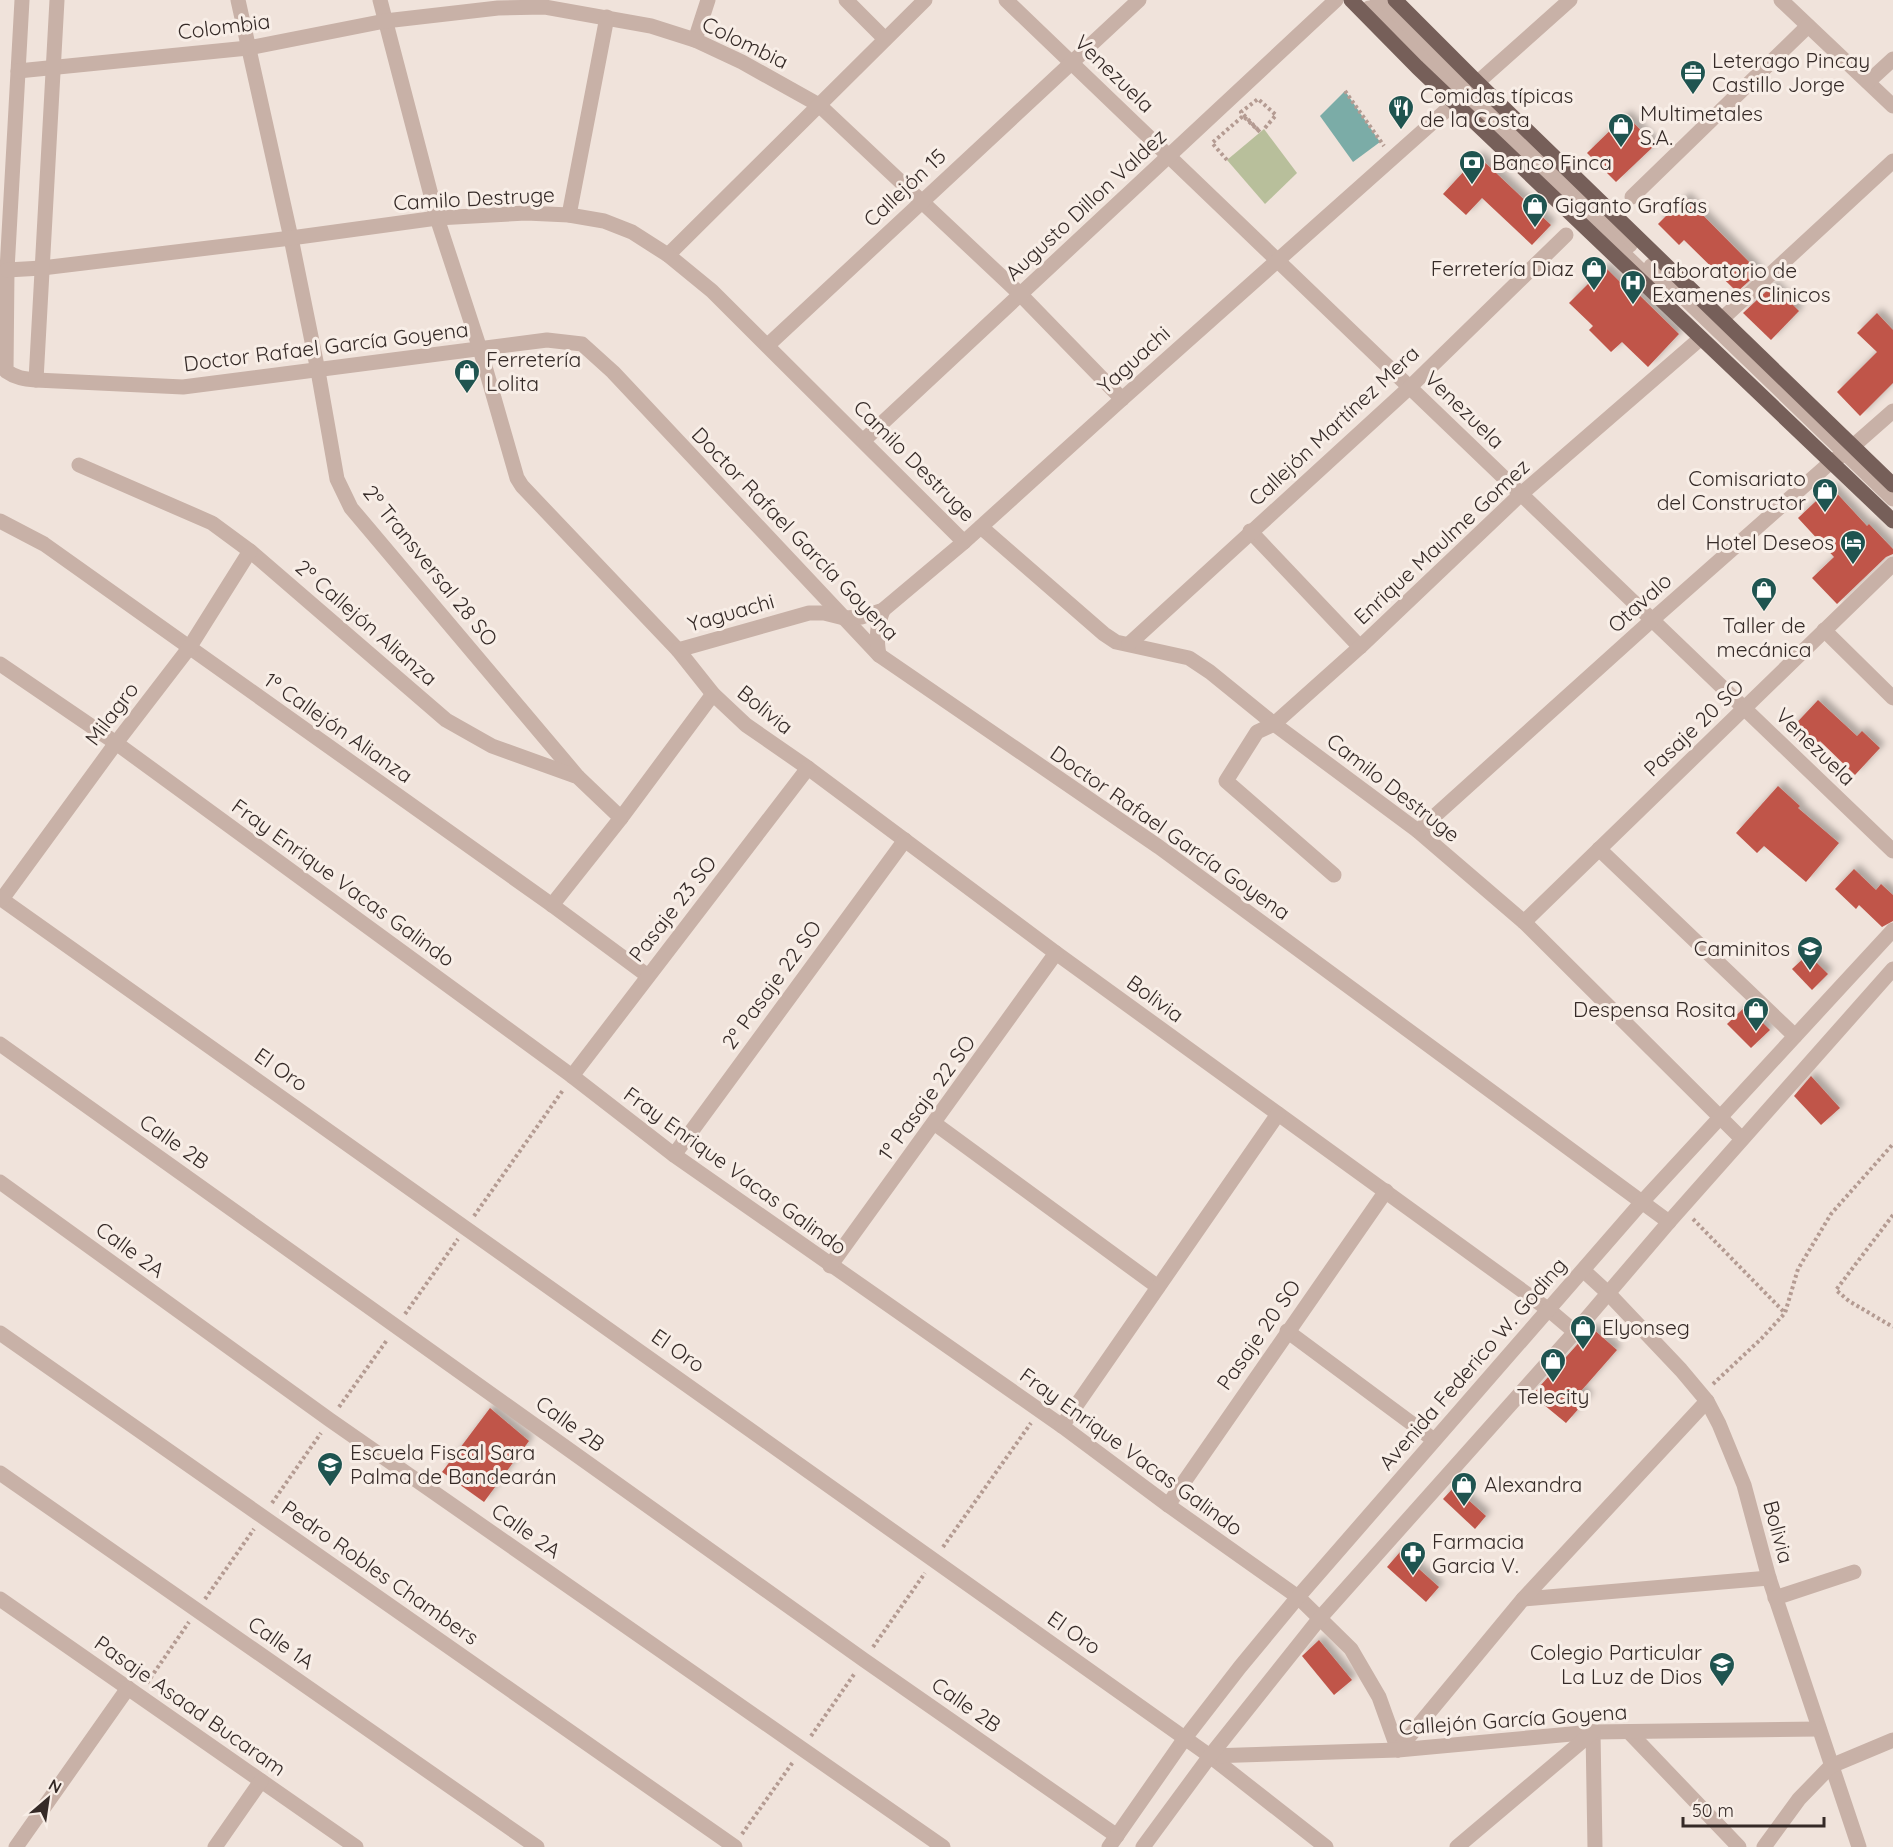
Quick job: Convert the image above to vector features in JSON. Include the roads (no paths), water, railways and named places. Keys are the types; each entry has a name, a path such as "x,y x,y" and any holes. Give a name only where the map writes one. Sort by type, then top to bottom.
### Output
{"main road":[{"path":"1351,0 1465,92 1722,320 1841,455 1893,521"},
{"path":"1395,0 1465,92 1701,338 1841,455 1893,485"}],"street":[{"path":"7,270 22,0"},
{"path":"36,380 57,0"},
{"name":"2º Transversal 28 SO","path":"238,0 291,238 338,479 351,508 578,777"},
{"name":"Bolivia","path":"380,0 437,218 480,349 517,478 522,486 678,650 713,694 746,725 1549,1310 1575,1332"},
{"path":"695,40 708,0"},
{"path":"846,0 885,39"},
{"path":"668,255 925,0"},
{"name":"Venezuela","path":"1006,0 1893,851"},
{"name":"Callejón 15","path":"768,345 1139,0"},
{"name":"Augusto Dillon Valdez","path":"864,440 1336,0"},
{"path":"1360,0 1465,92"},
{"path":"1377,0 1465,92 1841,455 1893,512"},
{"name":"Yaguachi","path":"678,650 809,613 824,613 844,618 862,617 883,610 981,527 1570,0"},
{"path":"1781,0 1893,106"},
{"name":"Colombia","path":"18,71 248,48 385,21 545,3 651,26 695,40 742,62 819,105 1020,294 1122,399"},
{"path":"568,215 607,17"},
{"path":"1632,197 1808,26"},
{"path":"1868,82 1893,59"},
{"path":"1722,320 1893,161"},
{"name":"Camilo Destruge","path":"7,270 42,268 291,238 437,218 526,213 568,215 604,221 632,232 668,255 712,291 964,542"},
{"name":"Callejón Martínez Mera","path":"1129,644 1410,387 1566,235"},
{"name":"Doctor Rafael García Goyena","path":"7,270 6,371 17,378 183,387 548,340 582,344 613,372 879,655 1159,847 1669,1221"},
{"name":"Enrique Maulme Gomez","path":"1334,874 1228,785 1227,777 1257,732 1274,724 1360,647 1521,494 1701,338"},
{"name":"Otavalo","path":"1418,831 1652,620 1893,411"},
{"path":"1841,455 1893,499"},
{"name":"2º Callejón Alianza","path":"80,465 212,523 250,551 446,720 492,746 578,777 621,818"},
{"name":"1º Callejón Alianza","path":"0,521 44,544 552,905 648,976"},
{"name":"Camilo Destruge","path":"981,527 1104,634 1116,642 1189,658 1418,831 1524,922 1742,1138"},
{"path":"1250,531 1360,647"},
{"name":"Milagro","path":"1,898 189,648 250,551"},
{"name":"Pasaje 20 SO","path":"1524,922 1893,564"},
{"path":"879,655 876,639 877,626 883,610"},
{"path":"1824,630 1893,698"},
{"name":"Fray Enrique Vacas Galindo","path":"0,664 116,744 572,1076 674,1155 1062,1426 1298,1597 1352,1649 1379,1697 1398,1750"},
{"path":"552,905 621,818 713,694"},
{"name":"Pasaje 23 SO","path":"572,1076 808,768"},
{"name":"2º Pasaje 22 SO","path":"674,1155 904,840"},
{"path":"1599,849 1795,1036"},
{"name":"El Oro","path":"1,898 1185,1738 1326,1847"},
{"name":"Avenida Federico W. Goding","path":"1113,1841 1185,1738 1298,1597 1642,1202 1893,930"},
{"name":"1º Pasaje 22 SO","path":"830,1266 1056,953"},
{"path":"1143,1847 1210,1756 1320,1618 1575,1332 1669,1221 1893,969"},
{"name":"Calle 2B","path":"0,1044 864,1660 1113,1841"},
{"path":"1062,1426 1278,1114"},
{"path":"934,1124 1158,1287"},
{"name":"Calle 2A","path":"0,1182 330,1420 942,1847"},
{"name":"Pasaje 20 SO","path":"1168,1505 1386,1191"},
{"name":"Bolivia","path":"1584,1271 1665,1352 1704,1398 1719,1424 1744,1485 1775,1598 1859,1847"},
{"path":"1287,1331 1434,1440"},
{"name":"Pedro Robles Chambers","path":"0,1333 734,1846"},
{"path":"1398,1750 1523,1599 1704,1398"},
{"name":"Calle 1A","path":"0,1473 537,1847"},
{"path":"1775,1598 1854,1572"},
{"path":"1523,1599 1769,1578"},
{"name":"Pasaje Asaad Bucaram","path":"0,1599 356,1847"},
{"path":"16,1847 133,1692"},
{"name":"Callejón García Goyena","path":"1210,1756 1398,1750 1593,1732 1819,1729"},
{"path":"1457,1847 1593,1732"},
{"path":"1593,1732 1595,1847"},
{"path":"1629,1732 1739,1847"},
{"path":"1764,1847 1798,1799 1831,1766 1893,1740"},
{"path":"215,1847 261,1781"}],"water":[{"path":"1345,91 1380,142 1353,162 1320,116"}],"place":[{"name":"Leterago Pincay Castillo Jorge","path":"1693,96"},
{"name":"Comidas típicas de la Costa","path":"1401,131"},
{"name":"Multimetales S.A.","path":"1621,149"},
{"name":"Banco Finca","path":"1472,186"},
{"name":"Giganto Grafías","path":"1535,229"},
{"name":"Ferretería Diaz","path":"1594,292"},
{"name":"Laboratorio de Examenes Clinicos","path":"1633,306"},
{"name":"Ferretería Lolita","path":"467,395"},
{"name":"Comisariato del Constructor","path":"1825,514"},
{"name":"Hotel Deseos","path":"1853,566"},
{"name":"Taller de mecánica","path":"1764,613"},
{"name":"Caminitos","path":"1810,972"},
{"name":"Despensa Rosita","path":"1756,1033"},
{"name":"Elyonseg","path":"1583,1351"},
{"name":"Telecity","path":"1553,1384"},
{"name":"Escuela Fiscal Sara Palma de Bandearán","path":"330,1488"},
{"name":"Alexandra","path":"1464,1508"},
{"name":"Farmacia Garcia V.","path":"1413,1577"},
{"name":"Colegio Particular La Luz de Dios","path":"1722,1688"}]}
